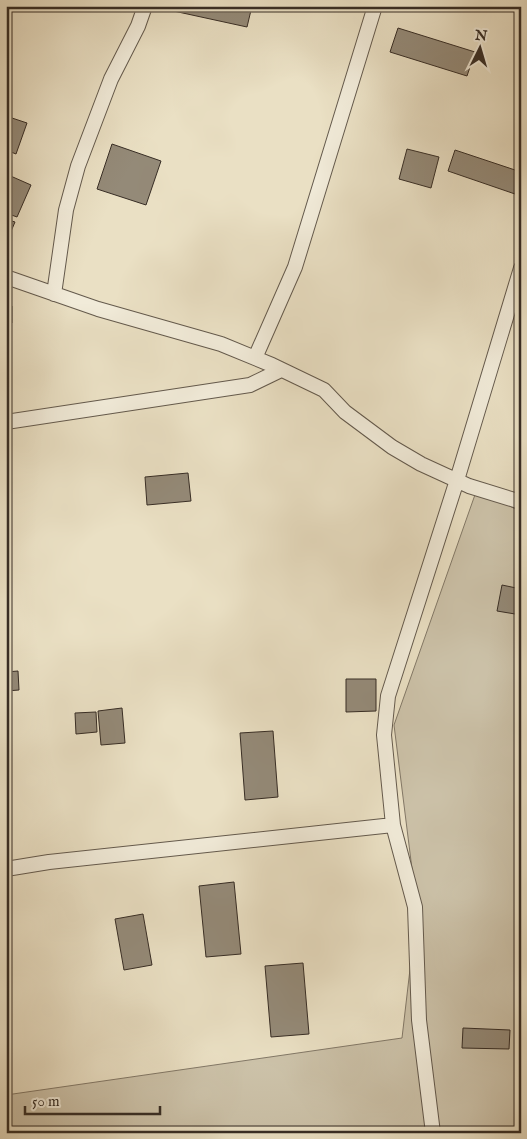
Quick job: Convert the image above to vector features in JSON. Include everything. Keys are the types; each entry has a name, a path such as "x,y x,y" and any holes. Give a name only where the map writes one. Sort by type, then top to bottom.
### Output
{"street":[{"path":"54,294 66,210 78,166 111,78 138,26 145,6"},
{"path":"255,358 295,268 375,6"},
{"path":"433,1133 420,1020 415,907 393,825 384,735 388,696 457,480 521,268"},
{"path":"6,278 98,309 221,344 255,358 324,390 345,412 392,447 421,464 457,480 521,502"},
{"path":"6,422 250,385 281,370"},
{"path":"6,869 49,862 393,825"}],"shaded area":[{"path":"477,489 521,512 521,1133 6,1133 6,1095 402,1038 417,909 394,725"}],"building":[{"path":"169,6 252,6 247,27 169,10"},
{"path":"398,28 475,52 467,76 390,52"},
{"path":"6,116 27,123 16,154 6,150"},
{"path":"112,144 161,161 146,205 97,189"},
{"path":"407,149 439,157 431,188 399,179"},
{"path":"455,150 521,172 515,194 448,171"},
{"path":"6,174 31,185 17,217 6,213"},
{"path":"6,219 15,222 6,243"},
{"path":"6,305 12,306 12,323 6,323"},
{"path":"188,473 191,501 147,505 145,477"},
{"path":"502,585 521,589 521,615 497,611"},
{"path":"18,671 19,690 6,691 6,672"},
{"path":"346,679 376,679 376,711 346,712"},
{"path":"122,708 125,743 101,745 98,711"},
{"path":"96,712 97,732 76,734 75,713"},
{"path":"273,731 278,797 245,800 240,733"},
{"path":"234,882 241,954 206,957 199,886"},
{"path":"143,914 152,965 124,970 115,919"},
{"path":"303,963 309,1034 271,1037 265,966"},
{"path":"463,1028 510,1030 509,1049 462,1048"}]}
